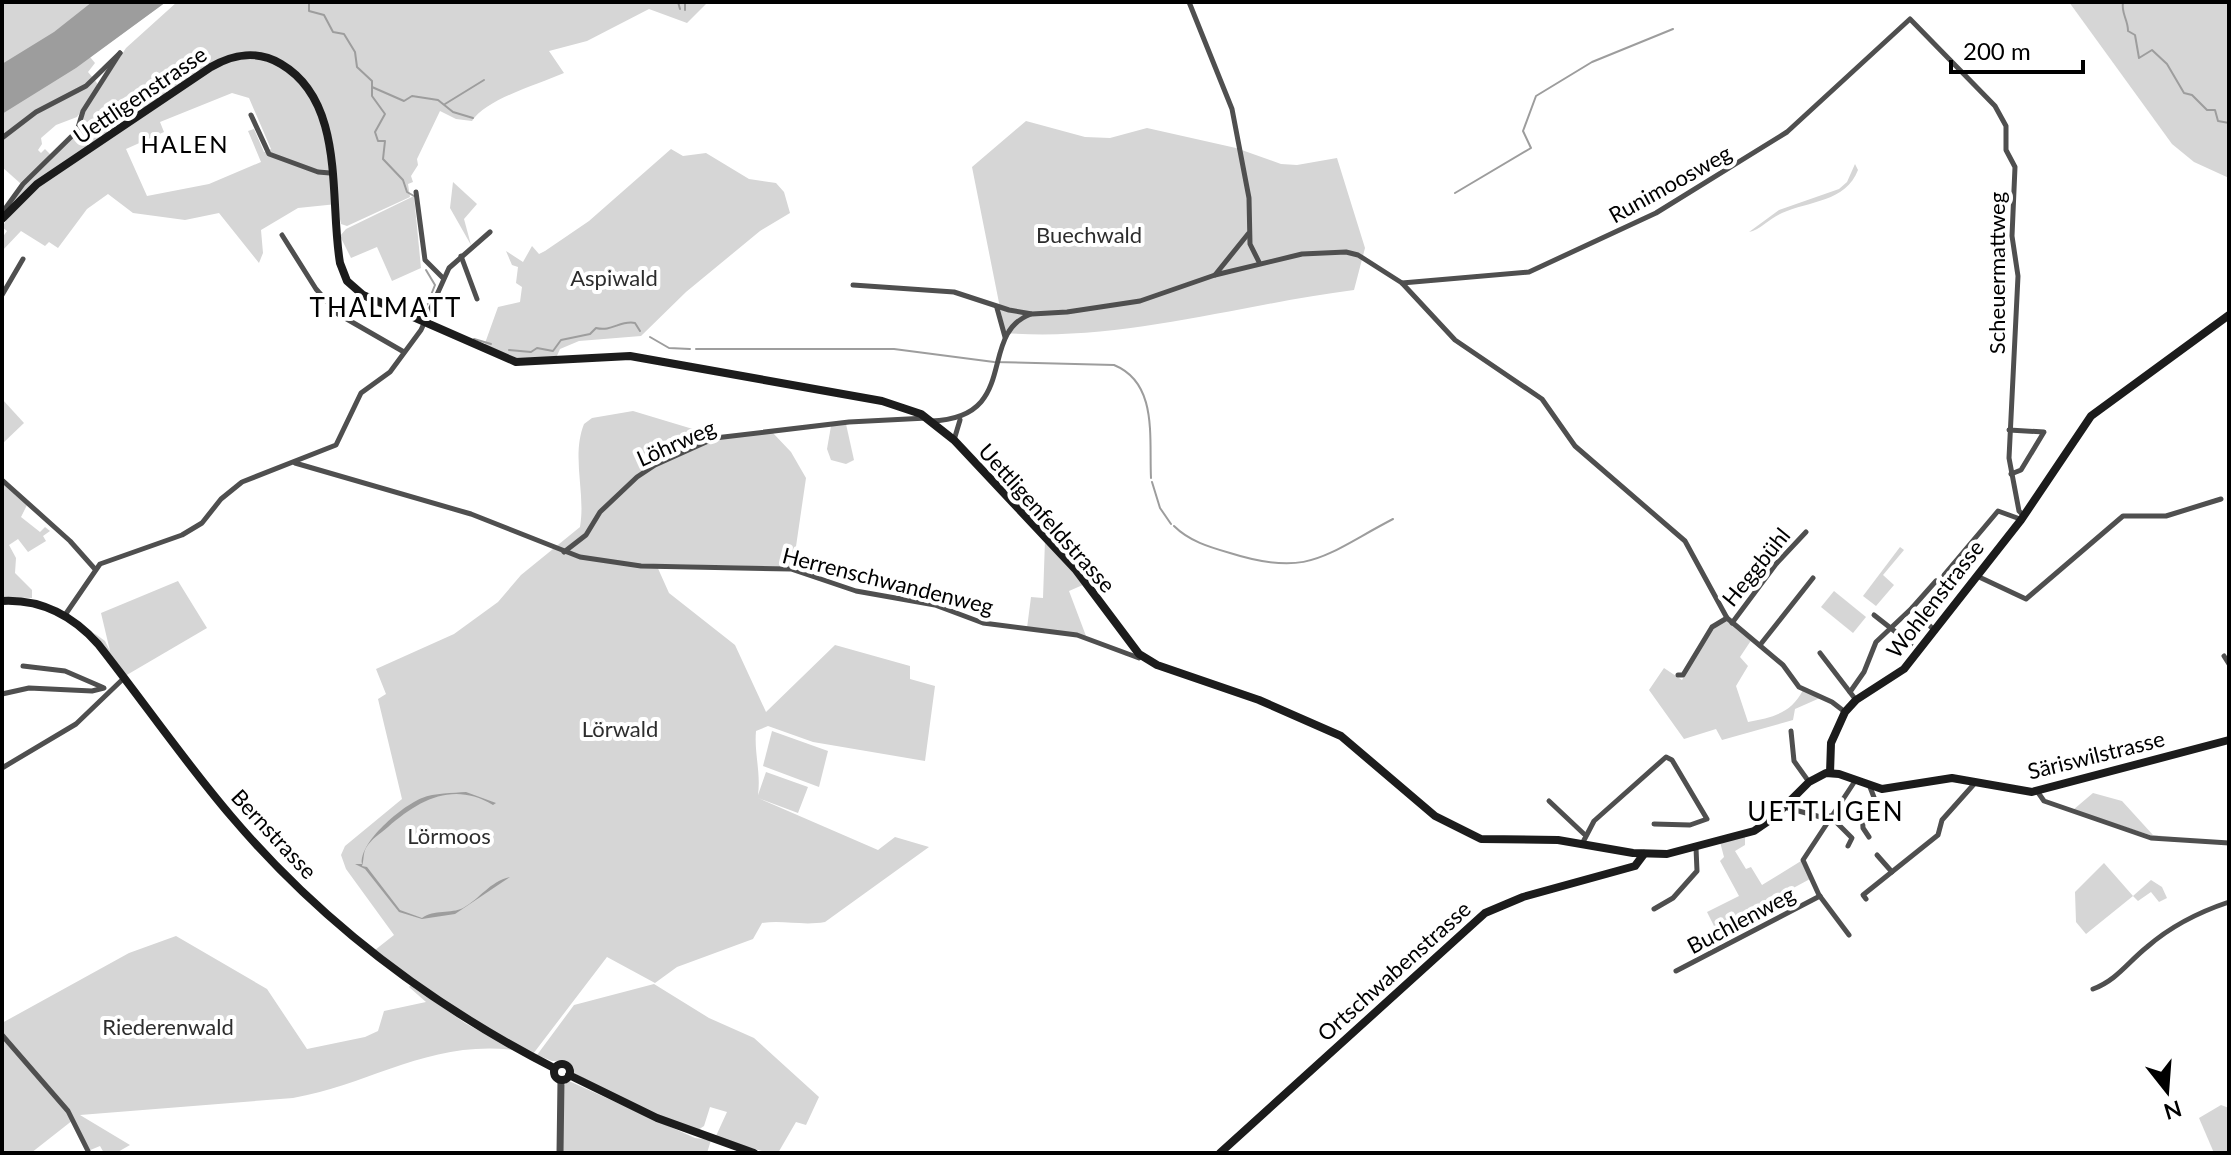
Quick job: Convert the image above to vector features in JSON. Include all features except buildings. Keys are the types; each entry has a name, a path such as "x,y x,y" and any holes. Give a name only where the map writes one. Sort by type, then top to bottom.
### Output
{"main road":[{"name":"Uettligenstrasse","path":"2,219 44,179 211,67 238,56 277,61 312,92 326,127 339,259 345,277 363,295 423,324"},
{"name":"Wohlenstrasse","path":"1830,773 1832,738 1853,696 1898,675 2022,518 2097,410 2229,315"},
{"name":"Uettligenfeldstrasse","path":"423,324 520,362 611,355 648,359 882,401 929,420 954,440 1080,575 1129,644 1144,658 1259,700 1341,736 1435,816 1468,835 1494,841 1583,839 1644,854"},
{"name":"Bernstrasse","path":"2,601 36,603 65,615 88,633 232,817 331,918 444,1005 554,1068 565,1064 565,1078"},
{"name":"Säriswilstrasse","path":"1830,773 1870,787 1888,789 1948,778 1976,780 2014,791 2037,791 2229,740"},
{"path":"1644,854 1696,848 1754,831 1809,782 1830,773"},
{"path":"1625,869 1633,853"},
{"name":"Ortschwabenstrasse","path":"1220,1153 1485,913 1511,900 1637,865 1644,854"},
{"path":"554,1068 554,1076 754,1153"}],"street":[{"path":"1189,2 1232,109 1249,198 1248,234 1251,250 1259,262"},
{"name":"Runimoosweg","path":"1402,283 1529,272 1656,213 1787,132 1910,19"},
{"name":"Scheuermattweg","path":"1910,19 1990,102 2005,124 2006,150 2015,167 2012,231 2018,276 2009,430 2011,474 2022,518"},
{"path":"2,138 36,112 86,86 120,53 83,111 77,131 23,184 2,213"},
{"path":"251,115 267,153 320,173 330,173"},
{"path":"416,192 426,263 443,278"},
{"path":"65,615 94,568 196,528 236,486 336,445 361,393 387,375 423,324 443,278 461,256 490,232"},
{"path":"1215,275 1248,234"},
{"path":"282,235 316,289 338,314 404,352"},
{"path":"853,285 954,292 997,307 1032,314 1140,301 1259,262 1313,253 1351,253 1402,283 1455,340 1542,399 1575,446 1674,529 1696,557 1729,620 1783,665 1799,687 1832,702 1845,712"},
{"path":"461,256 477,299"},
{"path":"2,295 23,259"},
{"path":"997,307 1005,337"},
{"path":"954,440 960,419 980,402 999,362 1005,337 1014,323 1032,314"},
{"name":"Löhrweg","path":"564,552 586,535 600,512 637,477 655,465 715,438 849,422 960,419"},
{"path":"2009,430 2044,432 2021,470 2011,474"},
{"name":"Herrenschwandenweg","path":"295,463 471,514 564,552 632,565 795,570 856,591 935,605 983,623 1077,635 1144,658"},
{"path":"2,480 74,544 94,568"},
{"path":"1976,576 2026,599 2123,516 2169,515 2221,499"},
{"name":"Wohlenstrasse","path":"1944,575 1998,511 2022,518"},
{"name":"Heggbühl","path":"1678,675 1683,675 1712,627 1729,620 1806,532"},
{"path":"1760,645 1813,578"},
{"path":"1820,653 1853,696 1876,642 1936,581"},
{"path":"1912,608 1934,630"},
{"path":"1874,615 1911,644"},
{"path":"1122,651 1129,644"},
{"path":"2224,656 2229,664"},
{"path":"23,666 65,671 106,689"},
{"path":"2,768 71,727 106,689 124,678"},
{"path":"2,694 29,688 106,689"},
{"path":"1791,731 1794,761 1809,782"},
{"path":"1549,801 1583,839 1594,821 1666,757 1672,760 1707,819 1690,825 1654,824"},
{"path":"1866,899 1863,895 1939,832 1942,820 1976,780"},
{"path":"1849,935 1820,896 1803,858 1855,781"},
{"path":"1869,837 1863,829 1862,811 1875,800 1870,787"},
{"path":"2037,791 2044,801 2151,838 2229,843"},
{"path":"1784,807 1829,817 1853,839 1848,846"},
{"path":"1654,909 1673,898 1697,871 1696,848"},
{"path":"1877,855 1892,872"},
{"name":"Buchlenweg","path":"1676,971 1820,896"},
{"path":"2093,989 2110,983 2144,949 2178,925 2229,902"},
{"path":"2,1035 68,1111 89,1153"},
{"path":"560,1153 565,1078"}],"green space":[{"path":"2,2 166,2 90,57 95,63 88,72 93,78 86,85 32,113 2,136"},
{"path":"177,2 708,2 687,23 649,9 587,41 549,51 564,73 501,99 472,121 456,119 440,111 417,159 418,165 411,176 413,182 408,184 410,197 347,226 341,224 337,204 298,208 261,230 263,253 259,263 219,213 185,220 133,213 108,194 87,209 58,248 49,242 45,246 21,231 2,251 2,238 7,231 2,227 6,221 2,218 23,186 79,131 84,112 126,48","holes":["232,93 249,98 271,149 264,152 254,129 248,131 261,162 209,184 147,196 126,149 164,132 160,122"]},
{"path":"2069,2 2229,2 2229,178 2194,162 2172,144"},
{"path":"94,79 99,86 77,117 56,125 41,138 42,144 38,150 41,153 45,149 51,155 20,183 2,167 2,140 33,115"},
{"name":"Buechwald","path":"1026,121 1085,137 1110,138 1147,128 1236,148 1281,164 1297,165 1337,158 1365,248 1354,290 1136,327 1093,332 1005,333 972,167"},
{"name":"Aspiwald","path":"671,149 683,156 706,153 749,179 776,183 784,192 790,213 760,231 686,292 641,336 579,341 560,349 556,358 513,358 484,346 498,307 520,302 522,287 516,283 518,267 512,265 506,251 523,262 532,246 539,254 545,251 589,221"},
{"path":"1855,164 1858,170 1852,181 1836,195 1782,213 1749,232 1779,210 1839,189 1847,182"},
{"path":"453,182 477,204 464,219 471,245 450,208"},
{"path":"414,196 421,268 392,281 377,247 351,258 340,236 346,229"},
{"path":"2,399 24,423 2,444"},
{"name":"Lörwald","path":"633,411 716,436 773,433 791,452 806,478 793,567 656,564 669,593 735,645 766,712 835,645 910,666 910,679 935,686 925,761 813,742 768,726 756,731 758,795 766,772 808,787 798,813 758,798 878,850 895,837 929,847 825,922 762,923 753,939 677,967 655,983 607,957 533,1054 446,1003 375,950 394,935 346,869 341,855 345,846 402,799 378,699 386,694 376,669 454,634 498,602 521,575 580,527 579,449 584,424 592,418"},
{"path":"846,424 854,460 846,464 831,460 827,449 831,426"},
{"path":"2,482 27,505 21,517 40,532 45,527 50,531 43,536 46,541 28,552 18,539 9,545 16,558 15,573 32,590 32,598 2,597"},
{"path":"1045,540 1085,584 1069,591 1086,636 1027,628 1031,597 1043,598"},
{"path":"1900,547 1904,550 1883,575 1894,585 1876,606 1863,596"},
{"path":"178,581 207,628 125,676 94,633 105,641 110,651 101,613"},
{"path":"1834,591 1866,617 1853,633 1821,607"},
{"path":"1728,619 1752,639 1740,657 1748,666 1736,686 1748,722 1787,709 1803,690 1820,698 1795,709 1793,720 1722,740 1716,729 1684,739 1649,690 1664,668 1682,680 1712,627"},
{"path":"772,731 828,751 819,787 763,766"},
{"path":"2093,793 2122,801 2153,835 2173,837 2153,836 2073,810"},
{"path":"1745,834 1745,845 1735,851 1746,869 1751,867 1762,885 1801,861 1810,879 1762,905 1763,908 1716,930 1707,912 1739,896 1720,861 1724,857 1720,842"},
{"path":"2104,863 2133,896 2086,934 2076,922 2075,892"},
{"path":"2151,880 2162,887 2167,898 2159,902 2151,892 2138,901 2133,896"},
{"name":"Riederenwald","path":"176,936 267,989 307,1049 365,1037 378,1031 384,1011 426,1002 409,987 411,985 465,1023 514,1050 455,1051 293,1098 80,1115 130,1145 116,1153 104,1153 100,1146 88,1151 73,1120 31,1153 2,1153 2,1023 129,953"},
{"path":"654,984 709,1018 754,1038 819,1097 806,1125 796,1122 778,1153 716,1136 727,1112 710,1107 704,1126 698,1130 658,1116 575,1074 566,1061 552,1061 537,1055 574,1005"},
{"path":"569,1081 695,1138 711,1140 707,1153 562,1153 563,1086"},
{"path":"2221,1105 2229,1108 2229,1153 2214,1153 2199,1118"}],"shaded area":[{"path":"92,2 166,2 76,68 2,114 2,64 54,32"},
{"path":"466,792 496,803 493,805 464,795 437,797 400,817 367,847 393,817 427,796"},
{"path":"365,851 362,866 367,867 400,910 422,918 432,913 463,908 496,883 510,877 455,914 422,919 399,912 365,869 355,864 362,864"}],"waterway":[{"path":"309,2 309,11 324,15 333,32 344,34 355,52 357,67 372,81 372,96 385,114 375,132 378,141 385,141 383,159 403,180 407,192 414,196"},
{"path":"678,2 680,9"},
{"path":"685,2 685,10"},
{"path":"2123,2 2128,31 2135,35 2139,58 2152,50 2167,64 2184,93 2192,95 2207,110 2215,110 2218,121 2229,123"},
{"path":"1455,193 1531,148 1523,131 1536,96 1592,62 1673,29"},
{"path":"445,104 484,80"},
{"path":"372,87 404,101 412,96 438,100 453,112 473,118"},
{"path":"423,315 435,285 426,270"},
{"path":"509,350 531,352 537,348 553,351 561,340 590,334 596,328 625,323 635,323 640,331"},
{"path":"650,337 669,348 690,349"},
{"path":"474,339 491,344"},
{"path":"696,349 894,349 994,362 1114,365 1128,373 1145,398 1150,429 1151,478"},
{"path":"1152,482 1160,508 1171,524"},
{"path":"1174,526 1193,540 1222,551 1257,560 1298,563 1332,552 1393,519"}],"district":[{"name":"HALEN","path":"185,145"},
{"name":"THALMATT","path":"386,308"},
{"name":"UETTLIGEN","path":"1826,812"}],"park label":[{"name":"Lörmoos","path":"449,836"}]}
